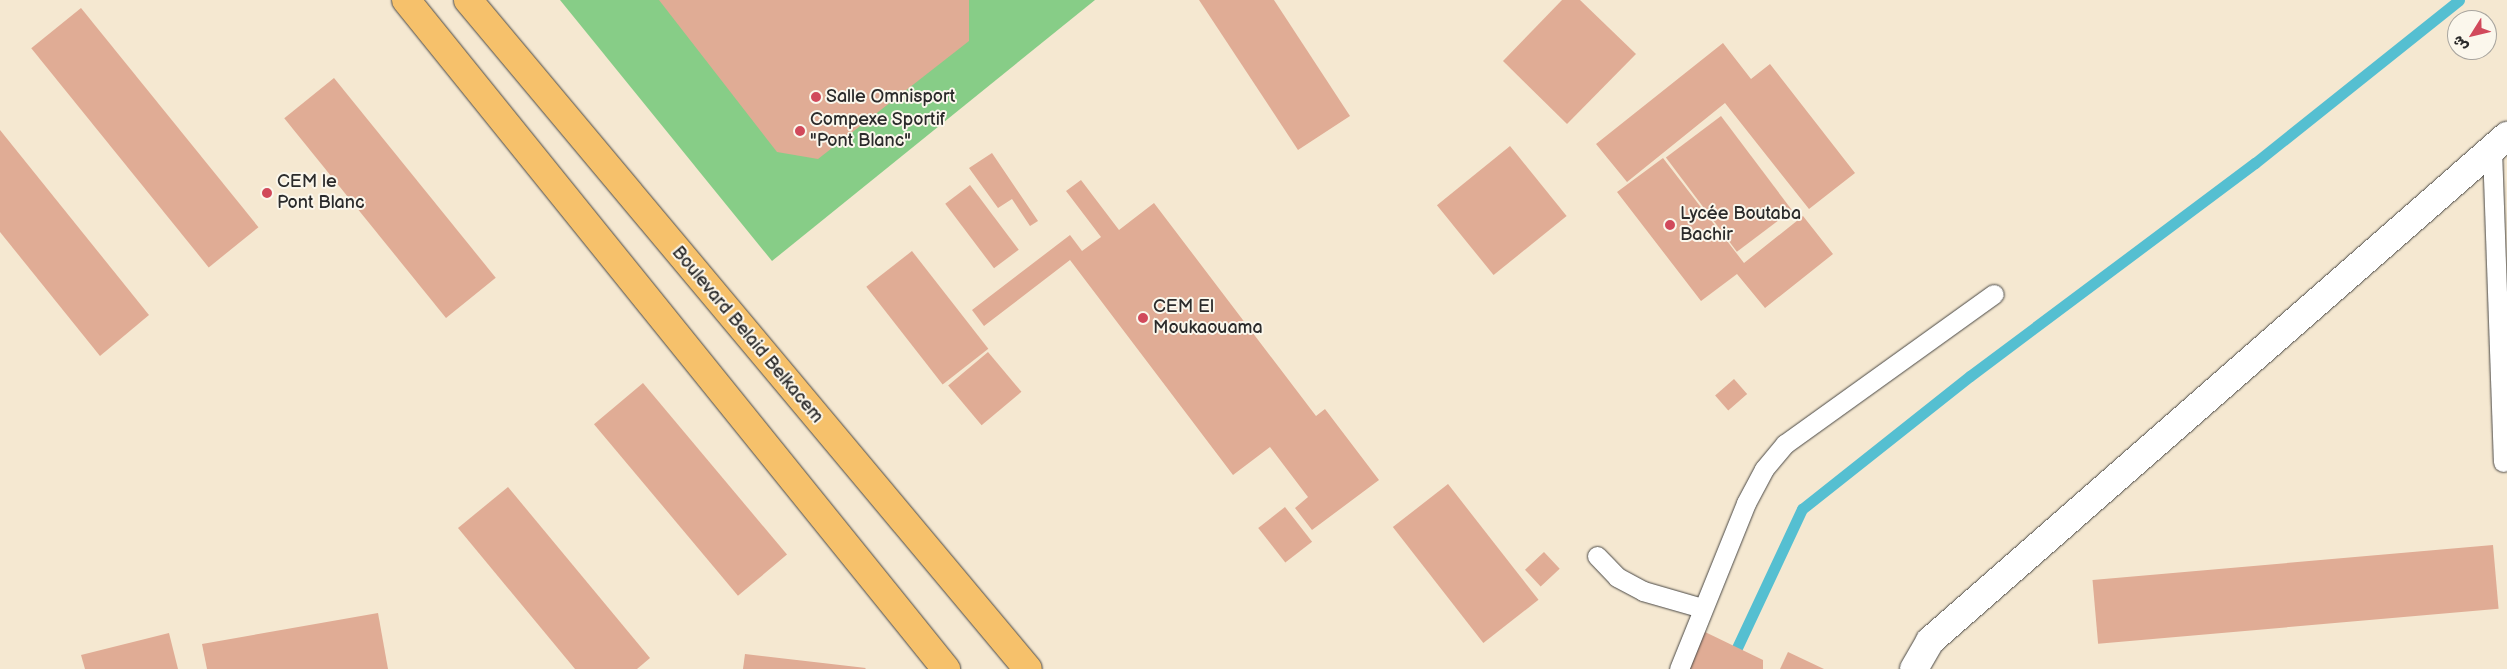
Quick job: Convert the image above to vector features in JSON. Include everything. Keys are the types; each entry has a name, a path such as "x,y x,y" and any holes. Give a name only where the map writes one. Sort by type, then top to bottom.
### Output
{"main road":[{"path":"406,0 946,669"},
{"name":"Boulevard Belaid Belkacem","path":"468,0 1028,669"}],"street":[{"path":"1914,669 1930,642 2500,142"}],"lane":[{"path":"2500,142 2503,462"},
{"path":"1679,669 1702,608 1746,503 1764,469 1785,444 1994,294"},
{"path":"1597,556 1617,578 1643,591 1702,608"}],"green space":[{"name":"Compexe Sportif \"Pont Blanc\"","path":"560,0 1095,0 772,261"}],"building":[{"name":"Salle Omnisport","path":"659,0 969,0 969,41 818,159 777,152"},
{"path":"1199,0 1274,0 1350,116 1298,150"},
{"path":"1562,0 1580,0 1636,54 1567,124 1503,61"},
{"path":"81,8 258,227 209,267 31,48"},
{"path":"1723,43 1751,79 1770,64 1855,173 1809,209 1725,103 1627,182 1596,144"},
{"path":"334,78 496,278 446,318 284,118"},
{"path":"1721,116 1792,210 1737,252 1666,158"},
{"path":"0,130 149,315 100,356 0,232"},
{"path":"1510,146 1567,216 1494,275 1437,205"},
{"path":"992,153 1038,221 1030,226 1012,199 998,208 969,168"},
{"path":"1663,158 1744,263 1803,216 1833,254 1765,308 1737,274 1701,301 1617,192"},
{"path":"1081,180 1119,230 1154,203 1316,416 1325,409 1379,480 1312,530 1295,508 1308,497 1270,447 1233,475 1070,260 984,326 972,310 1070,235 1082,251 1101,237 1066,191"},
{"path":"970,185 1019,250 994,268 945,204"},
{"path":"912,251 988,349 943,384 866,287"},
{"path":"988,352 1021,392 982,425 948,385"},
{"path":"1734,379 1747,394 1728,410 1715,395"},
{"path":"643,383 787,555 738,596 594,424"},
{"path":"1448,484 1539,600 1483,643 1393,527"},
{"path":"508,487 650,658 637,669 575,669 458,528"},
{"path":"1285,507 1312,542 1285,563 1258,528"},
{"path":"2493,545 2499,609 2098,644 2093,580"},
{"path":"1544,552 1560,569 1541,587 1525,570"},
{"path":"378,613 388,669 207,669 202,644"},
{"path":"1703,631 1763,660 1763,669 1688,669"},
{"path":"169,633 178,669 85,669 81,655"},
{"path":"1788,652 1824,669 1780,669"},
{"path":"745,654 866,668 743,669"}],"waterway":[{"path":"1727,669 1802,509 1970,376 2255,163 2459,0"}],"place":[{"name":"Salle Omnisport","path":"816,97"},
{"name":"Compexe Sportif \"Pont Blanc\"","path":"800,131"},
{"name":"CEM le Pont Blanc","path":"267,193"},
{"name":"Lycée Boutaba Bachir","path":"1670,225"},
{"name":"CEM El Moukaouama","path":"1143,318"}]}
